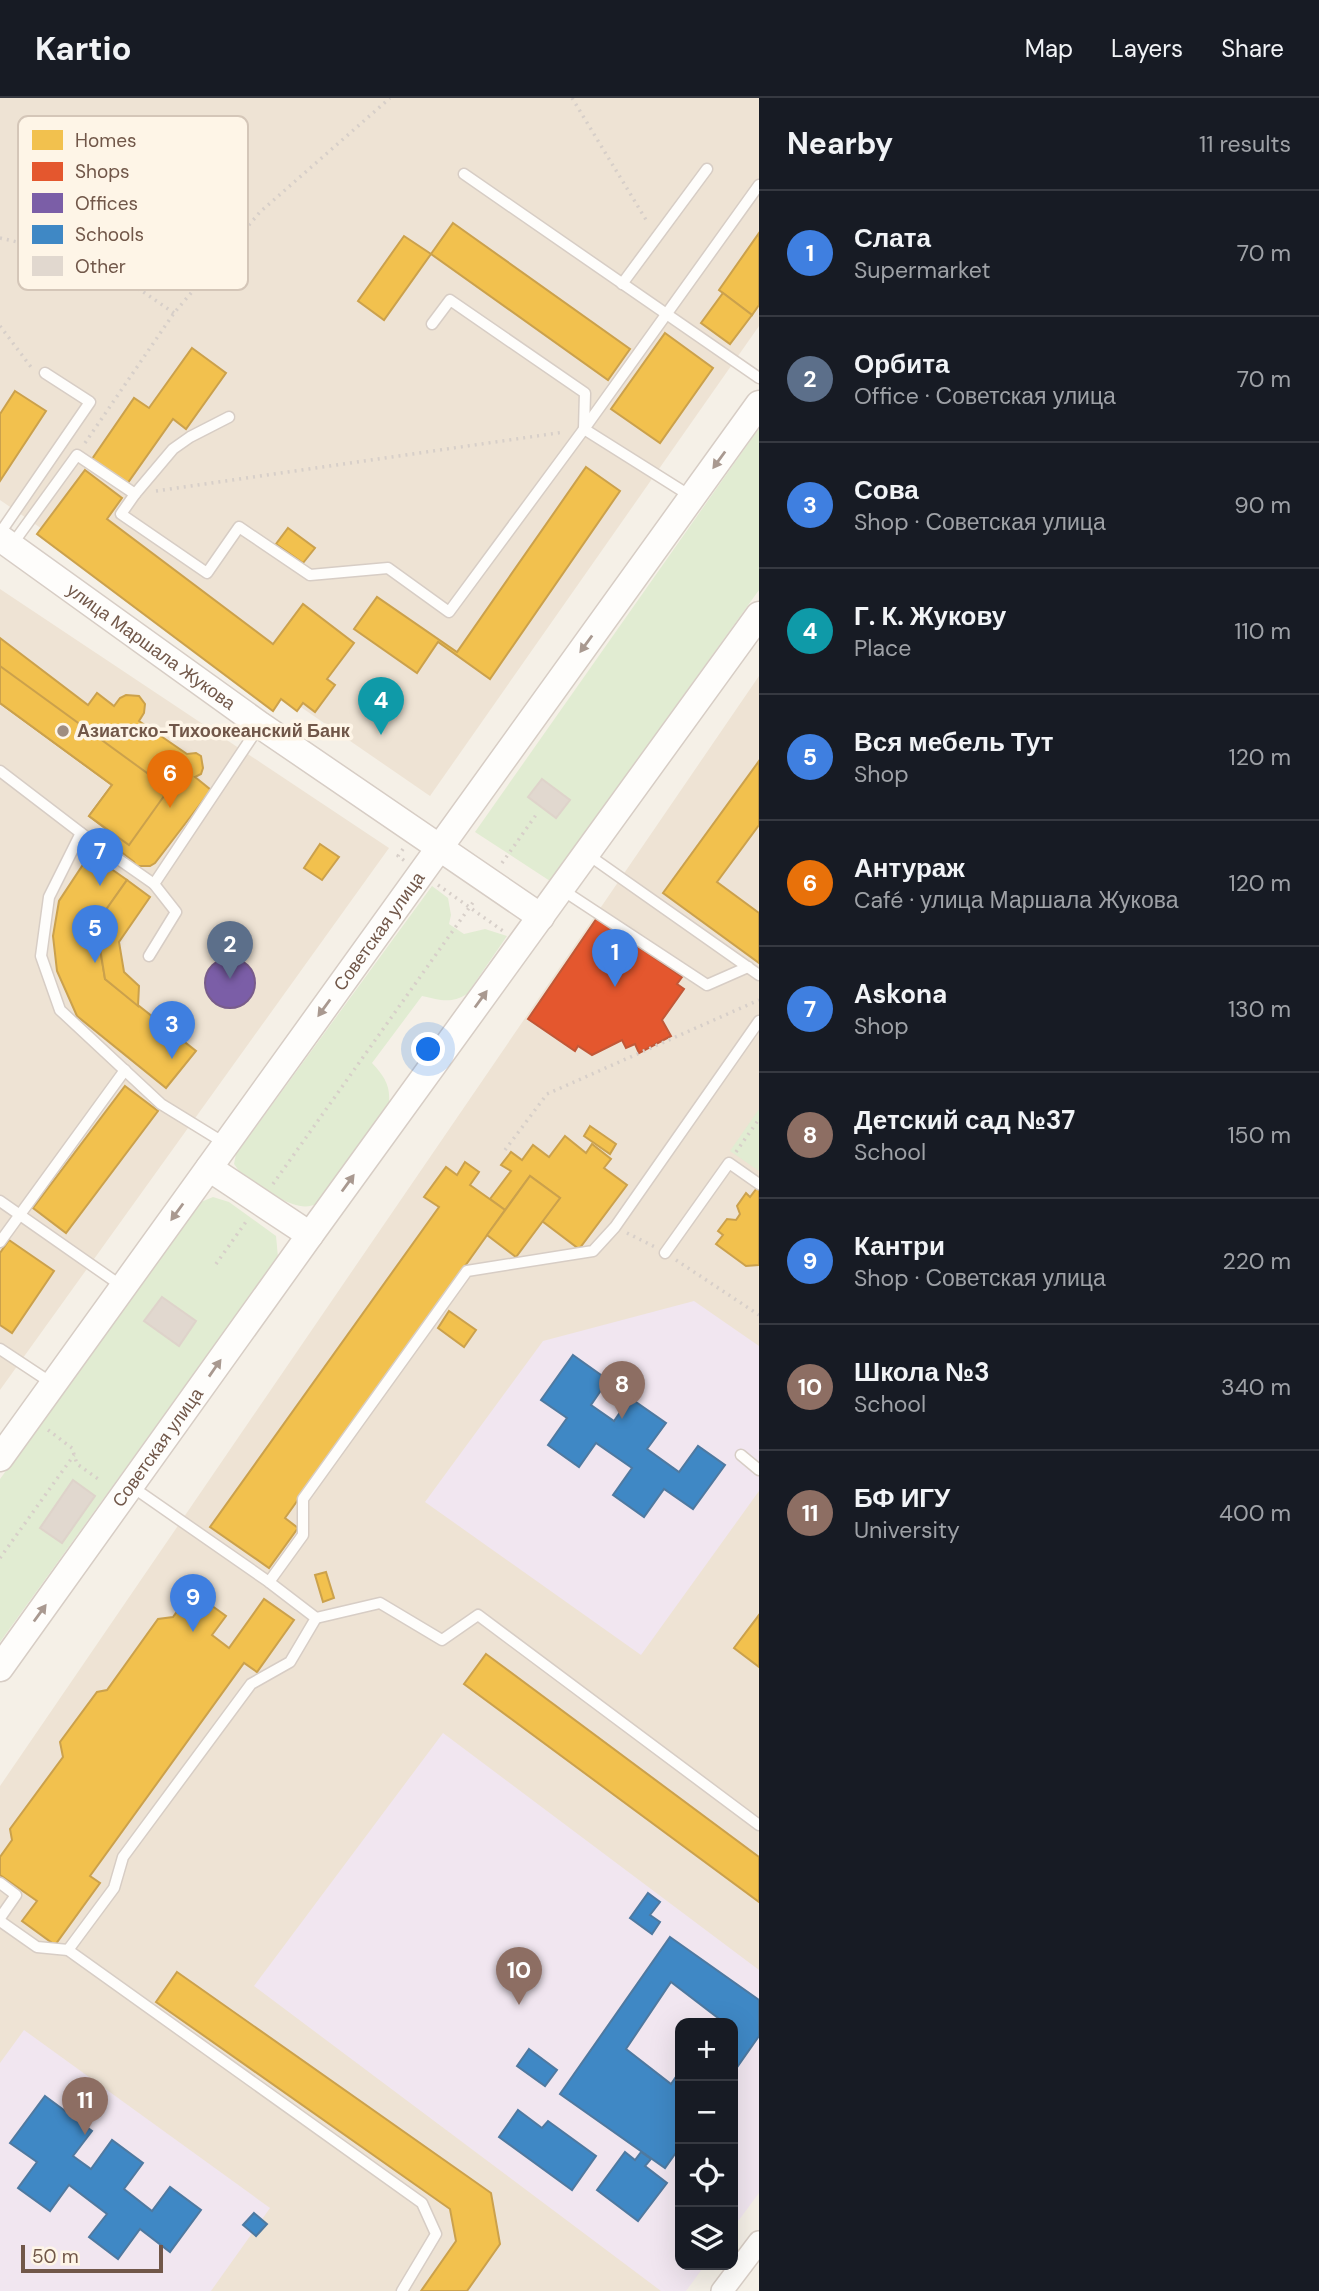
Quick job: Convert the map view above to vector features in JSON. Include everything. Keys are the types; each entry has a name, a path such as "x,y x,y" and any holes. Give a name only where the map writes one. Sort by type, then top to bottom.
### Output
{"street":[{"name":"Советская улица","path":"0,1458 759,404"},
{"name":"улица Маршала Жукова","path":"4,539 260,725 541,917"},
{"name":"Советская улица","path":"0,1668 759,615"},
{"path":"209,1168 310,1235"},
{"path":"722,2291 759,2242"}],"lane":[{"path":"622,284 707,169"},
{"path":"464,174 759,378"},
{"path":"229,417 173,449 121,514 207,573 239,527 310,575 388,568 449,611 759,185"},
{"path":"432,324 450,300 585,393 583,429"},
{"path":"4,539 90,402 45,373"},
{"path":"583,429 692,497"},
{"path":"4,539 77,455 135,494"},
{"path":"154,884 260,725"},
{"path":"0,771 154,884 176,912 149,956"},
{"path":"81,833 49,897 41,956 60,1010 161,1104 226,1144"},
{"path":"587,854 759,975"},
{"path":"561,889 707,985 748,967"},
{"path":"268,1581 303,1535 303,1499 467,1271 593,1251 615,1227 759,1021"},
{"path":"0,1242 125,1070"},
{"path":"665,1253 729,1163 759,1184"},
{"path":"0,1201 123,1287"},
{"path":"0,1349 53,1384"},
{"path":"741,1455 759,1470"},
{"path":"131,1486 268,1581 316,1618"},
{"path":"68,1950 114,1888 123,1857 251,1684 290,1662 316,1618 380,1603 442,1640 478,1615 759,1825"},
{"path":"0,1883 16,1895 0,1920 37,1947 68,1950 422,2203 436,2234 402,2291"}],"path":[{"path":"248,226 260,212 390,98"},
{"path":"572,98 656,237"},
{"path":"0,238 18,242"},
{"path":"140,290 174,313"},
{"path":"77,455 174,313 194,290"},
{"path":"0,326 34,372 45,373"},
{"path":"135,494 583,429"},
{"path":"502,863 536,815"},
{"path":"436,883 505,932"},
{"path":"216,1264 474,901"},
{"path":"505,1150 547,1094 759,1000"},
{"path":"729,1163 759,1119"},
{"path":"615,1227 665,1253 759,1315"},
{"path":"48,1430 72,1448 77,1464 101,1480"},
{"path":"0,1558 75,1455"}],"shaded area":[{"path":"0,98 759,98 759,326 430,796 0,500"},
{"path":"0,589 389,848 0,1390"},
{"path":"759,676 759,2174 738,2052 738,2018 675,2018 675,2270 680,2270 678,2291 0,2291 0,1786"},
{"path":"694,1301 759,1346 759,1491 641,1655 425,1502 543,1341"},
{"path":"443,1733 759,1970 759,2193 738,2221 738,2018 675,2018 675,2270 701,2270 686,2291 661,2291 254,1986"},
{"path":"24,2030 270,2208 211,2291 0,2291 0,2063"}],"green space":[{"path":"759,428 759,590 550,881 475,832"},
{"path":"432,886 448,898 451,915 449,924 464,934 485,929 507,936 467,994 450,1000 422,996 372,1063 387,1084 388,1109 318,1203 299,1206 288,1202 239,1171 234,1164 236,1154"},
{"path":"759,1109 759,1171 730,1151"},
{"path":"213,1197 229,1202 276,1236 278,1257 0,1642 0,1479 201,1202"}],"building: Homes":[{"path":"453,223 630,349 608,380 431,254"},
{"path":"759,233 759,305 752,315 719,290"},
{"path":"404,236 431,254 384,320 358,301"},
{"path":"723,293 752,315 730,344 701,323"},
{"path":"665,333 713,368 660,443 611,409"},
{"path":"192,348 226,373 186,429 173,419 127,484 92,459 134,398 149,408"},
{"path":"15,391 46,411 0,481 0,414"},
{"path":"586,467 620,491 490,679 438,642 417,673 354,629 377,597 457,652"},
{"path":"85,470 122,498 107,519 273,644 303,604 354,643 327,679 335,685 315,712 303,703 297,711 281,699 273,711 37,534"},
{"path":"288,528 315,548 303,563 276,544"},
{"path":"0,638 88,705 97,693 114,706 126,695 139,696 145,704 139,721 187,754 196,753 201,756 203,768 201,774 195,777 211,790 155,863 150,866 136,866 111,844 106,829 89,816 112,785 0,703"},
{"path":"0,666 169,789 129,845 89,816 112,785 0,703"},
{"path":"759,761 759,825 717,882 759,913 759,963 663,893"},
{"path":"320,844 339,857 322,880 304,868"},
{"path":"90,854 127,880 96,924 105,979 196,1051 166,1088 77,1016 57,971 53,936 59,901"},
{"path":"127,880 150,897 119,942 124,972 139,986 138,1006 105,979 96,924"},
{"path":"125,1086 158,1111 66,1233 33,1208"},
{"path":"590,1126 616,1144 610,1154 584,1136"},
{"path":"565,1136 586,1153 592,1144 611,1159 604,1168 627,1185 579,1249 542,1221 560,1198 530,1176 505,1210 490,1199 511,1171 501,1165 511,1152 522,1160 533,1145 549,1157"},
{"path":"465,1162 479,1172 470,1185 505,1210 285,1518 298,1528 269,1568 210,1527 439,1207 424,1197 446,1167 457,1175"},
{"path":"530,1176 560,1198 516,1257 487,1235"},
{"path":"757,1188 759,1265 746,1266 716,1244 723,1235 718,1231 727,1219 736,1220 740,1214 737,1206 746,1193 750,1197"},
{"path":"9,1240 54,1271 12,1333 0,1325 0,1253"},
{"path":"449,1311 476,1330 464,1347 438,1328"},
{"path":"326,1572 334,1598 323,1602 315,1575"},
{"path":"197,1595 226,1616 212,1635 229,1648 264,1599 294,1620 257,1672 244,1663 90,1876 100,1883 55,1945 22,1921 37,1901 0,1875 0,1857 12,1840 10,1829 63,1757 60,1742 97,1692 107,1690 158,1619 173,1617 188,1596"},
{"path":"759,1615 759,1667 734,1648"},
{"path":"486,1654 759,1857 759,1902 464,1684"},
{"path":"177,1972 491,2193 500,2244 467,2291 421,2291 456,2241 450,2209 156,2002"}],"building: Shops":[{"path":"597,918 682,977 677,984 684,989 662,1020 671,1036 639,1053 635,1044 626,1048 622,1040 592,1055 578,1046 575,1051 528,1019"}],"building: Offices":[{"path":"230,958 247,966 255,983 247,1000 230,1008 213,1000 205,983 213,966"}],"building: Schools":[{"path":"573,1355 608,1380 591,1405 614,1421 630,1398 666,1423 647,1449 679,1472 698,1446 725,1465 693,1509 664,1489 644,1517 613,1495 632,1468 596,1443 579,1467 548,1445 567,1418 541,1400"},
{"path":"648,1893 660,1902 650,1915 660,1922 652,1934 630,1918"},
{"path":"670,1937 759,2000 759,2036 738,2066 738,2018 718,2018 671,1982 626,2049 671,2084 675,2078 675,2154 665,2168 560,2094"},
{"path":"529,2049 557,2070 545,2086 517,2066"},
{"path":"45,2096 92,2131 73,2156 91,2169 112,2140 143,2163 124,2189 152,2211 170,2187 201,2210 170,2252 140,2229 118,2259 89,2237 107,2214 69,2185 50,2211 18,2188 37,2162 10,2143"},
{"path":"518,2110 542,2128 548,2121 596,2156 572,2190 499,2137"},
{"path":"625,2152 635,2160 641,2152 651,2159 645,2166 667,2183 638,2221 597,2190"},
{"path":"254,2213 267,2224 256,2236 243,2225"}],"building: Other":[{"path":"542,779 570,800 556,818 528,797"},
{"path":"162,1297 196,1321 179,1346 144,1321"},
{"path":"73,1480 95,1496 62,1543 40,1528"}],"place":[{"name":"Азиатско-Тихоокеанский Банк","path":"63,731"},
{"name":"Г. К. Жукову","path":"381,735"},
{"name":"Антураж","path":"170,808"},
{"name":"Askona","path":"100,886"},
{"name":"Вся мебель Тут","path":"95,963"},
{"name":"Орбита","path":"230,979"},
{"name":"Слата","path":"615,987"},
{"name":"Сова","path":"172,1059"},
{"name":"Детский сад №37","path":"622,1419"},
{"name":"Кантри","path":"193,1632"},
{"name":"Школа №3","path":"519,2005"},
{"name":"БФ ИГУ","path":"85,2135"}]}
